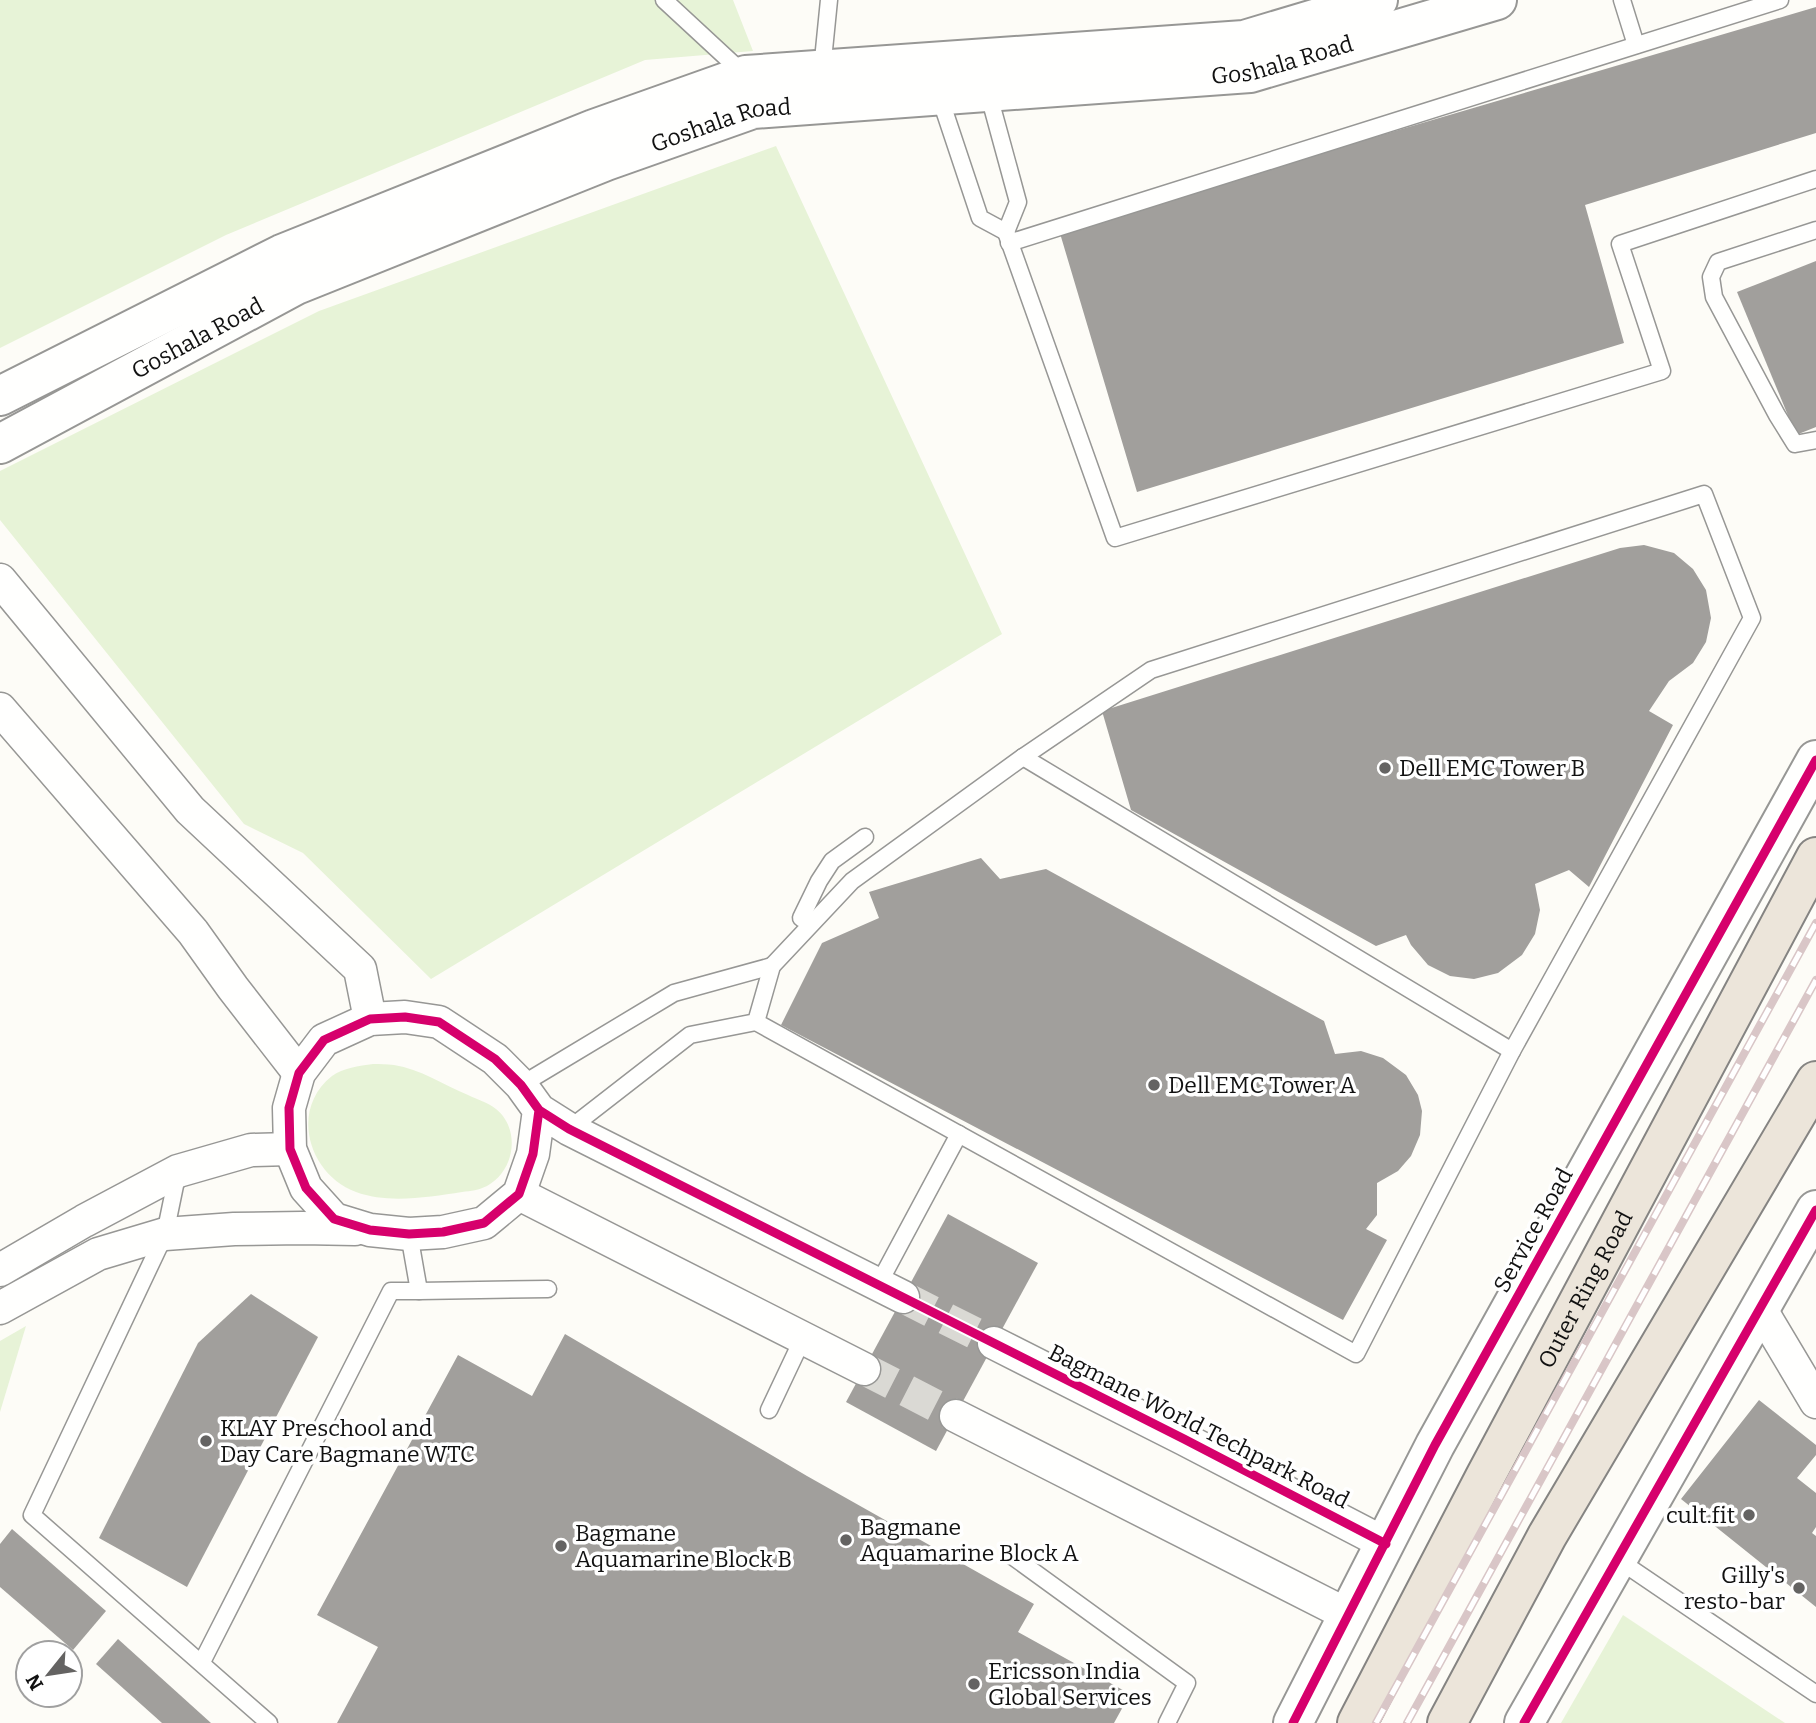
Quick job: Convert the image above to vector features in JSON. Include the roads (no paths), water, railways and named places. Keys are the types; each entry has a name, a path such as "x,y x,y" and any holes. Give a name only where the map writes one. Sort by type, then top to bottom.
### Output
{"highway":[{"name":"Outer Ring Road","path":"1357,1723 1485,1477 1816,857"},
{"path":"1447,1723 1547,1536 1816,1081"}],"street":[{"name":"Goshala Road","path":"0,396 282,254 594,129 749,92 824,87 1244,40 1378,0"},
{"name":"Goshala Road","path":"824,87 939,95 1250,73 1497,0"},
{"name":"Goshala Road","path":"0,444 296,285 606,161 749,92"},
{"path":"0,580 190,810 360,969 370,1019"},
{"path":"0,709 193,932 299,1073"},
{"name":"Service Road","path":"1293,1723 1435,1445 1816,760"},
{"path":"370,1230 334,1219 306,1188 290,1149 289,1108 299,1073 324,1040 370,1019 405,1017 439,1022 495,1059 521,1085 539,1110 569,1129 891,1291"},
{"path":"0,1308 98,1254 164,1234 302,1227 409,1234 443,1232 484,1223 519,1194 533,1153 539,1110"},
{"path":"0,1270 178,1171 251,1150 290,1149"},
{"path":"519,1194 864,1369"},
{"path":"1524,1723 1816,1210"},
{"path":"1760,1308 1816,1402"},
{"name":"Bagmane World Techpark Road","path":"994,1343 1385,1544"},
{"path":"956,1416 1348,1615"}],"lane":[{"path":"664,0 749,92"},
{"path":"824,87 829,0"},
{"path":"1622,0 1636,46"},
{"path":"1008,237 1780,0"},
{"path":"988,92 1018,202 1008,237 1115,538 1662,371 1620,244 1816,179"},
{"path":"939,95 980,218 1008,237"},
{"path":"1816,230 1718,262 1711,277 1714,297 1795,444 1816,440"},
{"path":"569,1129 690,1035 756,1022 1356,1354 1513,1051 1752,618 1704,494 1151,670 1023,757 852,881 772,966 756,1022"},
{"path":"1023,757 1513,1051"},
{"path":"811,923 801,918 819,881 832,861 865,837"},
{"path":"521,1085 674,993 772,966"},
{"path":"891,1291 959,1134"},
{"path":"178,1171 164,1234 32,1516 270,1723"},
{"path":"409,1234 419,1291"},
{"path":"202,1662 391,1291 548,1289"},
{"path":"769,1410 803,1338"},
{"path":"1012,1556 1188,1683 1167,1723"},
{"path":"1617,1559 1816,1694"}],"tunnel":[{"path":"903,1297 994,1343"},
{"path":"864,1369 956,1416"}],"railway":[{"path":"1376,1723 1816,923"},
{"path":"1407,1723 1816,980"}],"place":[{"name":"Dell EMC Tower B","path":"1385,768"},
{"name":"Dell EMC Tower A","path":"1154,1085"},
{"name":"KLAY Preschool and Day Care Bagmane WTC","path":"206,1441"},
{"name":"cult.fit","path":"1749,1515"},
{"name":"Bagmane Aquamarine Block A","path":"846,1540"},
{"name":"Bagmane Aquamarine Block B","path":"561,1546"},
{"name":"Gilly's resto-bar","path":"1799,1588"},
{"name":"Ericsson India Global Services","path":"974,1684"}]}
